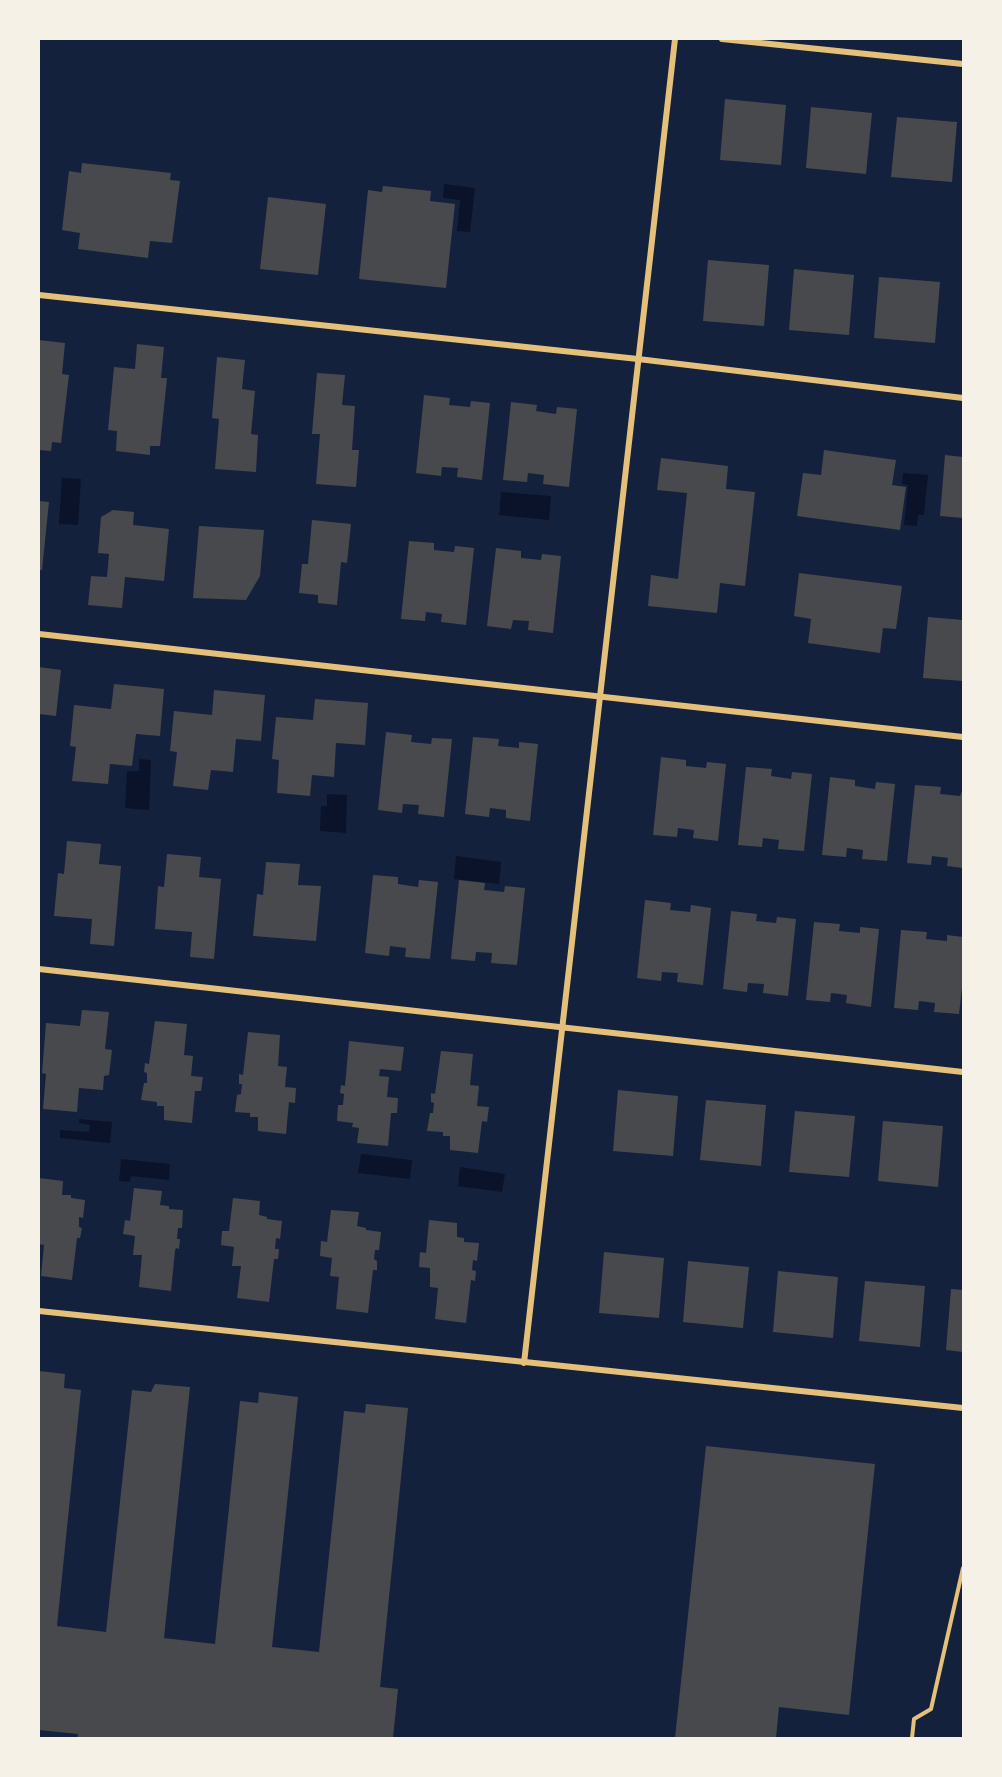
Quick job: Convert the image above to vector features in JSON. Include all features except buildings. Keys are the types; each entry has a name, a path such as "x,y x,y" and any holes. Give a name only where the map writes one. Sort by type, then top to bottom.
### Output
{"street":[{"path":"524,1363 675,39"},
{"path":"722,39 963,64"},
{"path":"39,295 638,359 963,398"},
{"path":"39,634 963,737"},
{"path":"39,969 963,1072"},
{"path":"39,1311 963,1408"}],"path":[{"path":"912,1738 914,1719 932,1709 963,1568"}],"water":[{"path":"444,184 475,188 470,232 457,231 460,200 443,198"},
{"path":"903,473 928,475 924,515 918,515 917,526 904,525 908,485 902,484"},
{"path":"62,478 81,479 78,525 59,524"},
{"path":"501,492 551,496 549,520 499,515"},
{"path":"139,759 151,760 149,810 125,808 127,771 139,771"},
{"path":"327,794 347,795 346,833 320,831 321,806 327,806"},
{"path":"456,856 501,862 499,884 454,879"},
{"path":"79,1119 112,1122 110,1143 60,1138 60,1130 89,1132 90,1125 79,1123"},
{"path":"361,1154 412,1160 410,1179 358,1173"},
{"path":"121,1159 170,1164 169,1180 131,1176 130,1182 119,1181"},
{"path":"460,1167 505,1174 502,1192 458,1186"}]}
